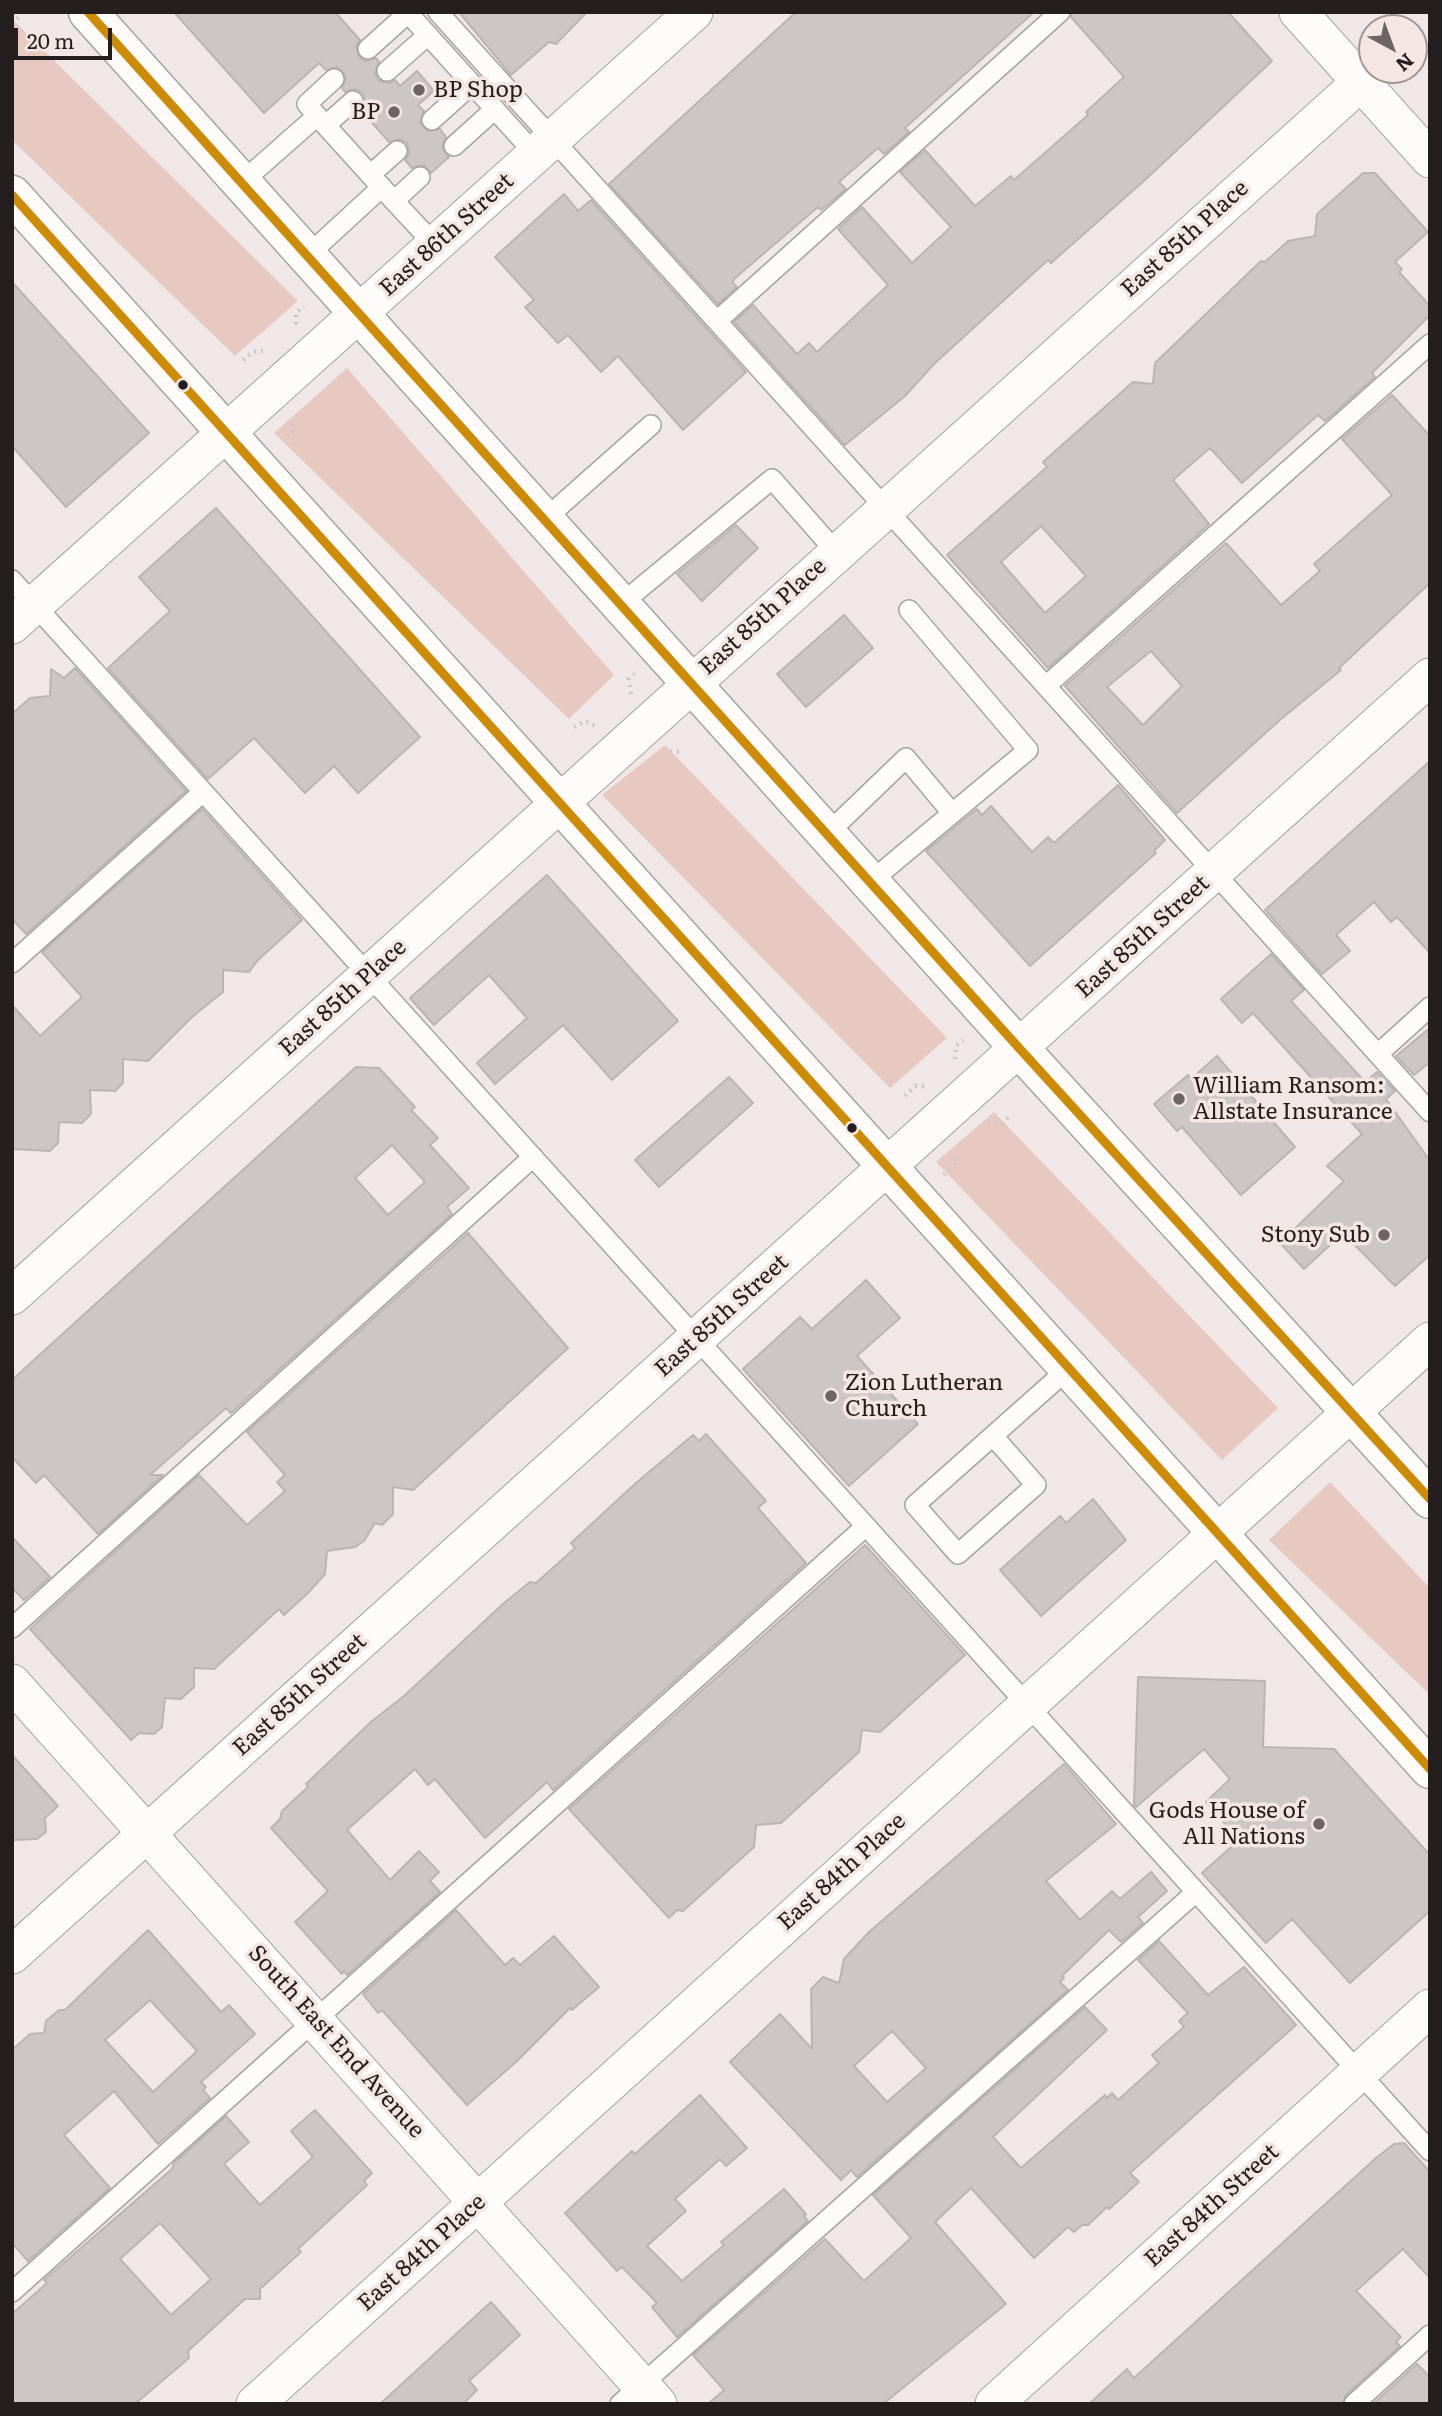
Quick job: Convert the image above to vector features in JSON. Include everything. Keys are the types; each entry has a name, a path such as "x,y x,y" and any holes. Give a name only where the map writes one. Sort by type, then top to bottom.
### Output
{"highway":[{"path":"88,12 1018,1048 1430,1499"},
{"path":"12,195 1430,1769"}],"street":[{"name":"East 86th Street","path":"20,603 225,433 694,12"},
{"path":"1298,12 1358,79"},
{"name":"East 85th Place","path":"12,1296 691,682 1359,84"},
{"path":"1363,84 1430,159"},
{"name":"East 85th Street","path":"12,1955 1430,677"},
{"name":"East 84th Place","path":"255,2404 1430,1341"},
{"name":"South East End Avenue","path":"12,1683 479,2201 640,2398"},
{"name":"East 84th Street","path":"994,2404 1430,2008"}],"lane":[{"path":"438,12 545,147 717,321 1430,1112"},
{"path":"717,321 1060,12"},
{"path":"368,49 408,13 495,109 545,147"},
{"path":"387,71 428,34"},
{"path":"334,79 307,104 435,246"},
{"path":"432,120 472,84"},
{"path":"242,182 322,121 353,101"},
{"path":"454,146 495,109"},
{"path":"307,254 382,187 397,151"},
{"path":"382,187 420,177"},
{"path":"1046,687 1430,344"},
{"path":"545,519 651,425"},
{"path":"621,604 772,479 836,552"},
{"path":"20,603 203,792 1430,2151"},
{"path":"870,882 1028,750 909,610"},
{"path":"827,834 906,758 952,813"},
{"path":"12,963 203,792"},
{"path":"1377,1054 1430,1007"},
{"path":"12,1628 533,1157"},
{"path":"993,1436 1036,1485 958,1554 915,1505 1068,1369"},
{"path":"12,2292 866,1526"},
{"path":"640,2398 1196,1892"},
{"path":"1354,2404 1430,2335"}],"path":[{"path":"12,24 20,16"},
{"path":"979,1128 988,1121 1002,1124 1011,1115"},
{"path":"944,1175 954,1165 954,1151 962,1144"}],"shaded area":[{"path":"12,19 298,301 235,356 12,140"},
{"path":"347,368 614,675 569,719 274,433"},
{"path":"665,745 947,1038 890,1088 602,795"},
{"path":"994,1112 1278,1408 1222,1460 936,1162"},
{"path":"1330,1482 1430,1588 1430,1695 1269,1540"}],"building":[{"path":"174,12 335,12 360,40 356,46 359,57 365,61 376,58 379,62 375,73 378,80 389,83 395,80 400,86 417,71 434,91 418,105 424,111 420,123 428,131 440,129 446,137 442,148 449,157 431,173 423,165 412,168 405,160 409,154 407,143 400,139 389,142 361,110 365,104 363,93 356,89 345,92 342,88 346,76 337,67 326,70 319,63 264,113"},
{"path":"459,12 587,12 556,44 549,42 511,75"},
{"path":"796,12 1034,12 905,128 909,132 884,154 878,148 839,182 846,189 821,210 818,207 734,279 733,283 737,287 718,304 609,184"},
{"path":"1072,12 1228,12 1272,61 1146,179 1051,263 1048,260 934,364 905,396 845,445 734,322 753,305 797,354 809,343 817,352 888,285 838,229 862,207 912,263 951,227 900,172 925,150 975,206 1011,176 1014,180 1088,115 1086,112 1124,77 1071,17"},
{"path":"1363,173 1375,173 1428,232 1395,262 1402,269 1399,272 1430,306 1430,315 1372,373 1375,377 1325,421 1318,415 1242,483 1210,448 1173,480 1209,524 1048,668 947,555 1047,467 1043,462 1133,382 1153,384 1155,363 1261,261 1265,262 1288,241 1315,236 1317,214","holes":["1041,526 1086,576 1045,613 1001,562"]},
{"path":"564,194 578,211 591,200 746,372 683,430 618,356 601,372 568,335 558,343 525,307 534,300 495,257"},
{"path":"12,282 149,433 66,507 12,446"},
{"path":"1392,395 1430,436 1430,583 1339,668 1341,670 1281,719 1177,813 1065,686 1226,543 1281,605 1320,571 1314,564 1392,495 1342,439","holes":["1151,651 1182,686 1143,725 1107,687"]},
{"path":"216,508 420,737 358,793 334,766 305,793 254,738 208,779 108,668 170,611 139,577"},
{"path":"736,525 758,548 702,601 677,574"},
{"path":"844,615 873,648 806,707 777,674"},
{"path":"75,668 186,791 26,934 12,919 12,714 30,698 50,696 51,669 64,678"},
{"path":"1430,761 1430,953 1397,917 1391,922 1374,902 1336,935 1350,951 1322,974 1265,910"},
{"path":"1118,785 1165,840 1154,851 1156,853 1030,966 926,851 977,809 982,815 991,806 1032,852 1048,837 1054,843"},
{"path":"202,809 302,920 258,960 249,972 223,970 223,992 192,1017 148,1061 123,1059 123,1083 115,1091 90,1090 91,1114 82,1123 59,1122 58,1143 50,1151 12,1149 12,1005 40,1036 82,997 42,952"},
{"path":"547,875 678,1021 612,1080 563,1025 495,1084 477,1063 527,1018 489,975 434,1025 410,998"},
{"path":"1271,954 1304,990 1291,1001 1365,1082 1377,1072 1395,1091 1386,1099 1430,1161 1430,1255 1395,1286 1343,1233 1304,1269 1280,1243 1344,1181 1327,1166 1362,1134 1253,1013 1242,1023 1221,999"},
{"path":"1430,1028 1430,1062 1414,1075 1396,1056"},
{"path":"1217,1056 1295,1147 1241,1195 1182,1127 1177,1131 1154,1104 1188,1075 1191,1079"},
{"path":"356,1067 379,1068 415,1107 411,1110 438,1138 430,1145 469,1188 447,1207 452,1214 231,1413 226,1408 150,1475 163,1475 98,1534 44,1475 36,1483 12,1457 12,1380","holes":["392,1145 425,1182 388,1215 355,1178"]},
{"path":"729,1077 753,1103 659,1187 635,1160"},
{"path":"468,1233 568,1348 413,1490 393,1487 393,1514 382,1525 375,1523 364,1541 355,1547 327,1551 325,1574 308,1593 284,1615 279,1609 214,1669 194,1668 194,1687 181,1699 165,1698 162,1727 154,1734 139,1733 131,1740 30,1629 199,1475 247,1525 285,1491 277,1482 285,1475 247,1432"},
{"name":"Zion Lutheran Church","path":"866,1280 900,1318 857,1356 918,1424 849,1486 743,1369 800,1317 812,1329"},
{"path":"706,1434 766,1501 758,1508 806,1563 553,1790 547,1782 485,1838 435,1779 428,1785 415,1769 347,1830 390,1880 419,1851 439,1872 430,1881 440,1892 347,1975 344,1971 342,1974 295,1922 328,1891 271,1828 280,1819 282,1811 308,1787 306,1784 372,1721 404,1696 504,1603 530,1582 536,1583 575,1548 571,1543 636,1483 693,1435 699,1441"},
{"path":"1093,1499 1126,1540 1041,1616 1000,1570 1060,1516 1066,1523"},
{"path":"12,1537 50,1577 24,1600 12,1588"},
{"path":"865,1545 965,1655 880,1732 862,1730 859,1752 781,1823 756,1825 754,1847 683,1911 677,1910 669,1918 569,1809"},
{"name":"Gods House of All Nations","path":"1138,1677 1265,1681 1263,1747 1334,1749 1430,1855 1430,1911 1350,1983 1292,1919 1266,1943 1202,1873 1239,1840 1206,1802 1230,1779 1204,1749 1136,1807 1134,1805"},
{"path":"12,1755 58,1806 45,1818 46,1832 37,1839 12,1840"},
{"path":"1064,1764 1116,1824 1046,1881 1080,1920 1112,1891 1120,1899 1151,1872 1167,1891 1138,1917 1143,1923 1121,1942 1109,1930 1062,1976 1064,1978 1060,1982 1068,1990 857,2177 851,2170 841,2180 730,2062 780,2014 812,2049 811,1989 823,1977 839,1983 844,1959 869,1932","holes":["892,2031 926,2068 887,2102 854,2066"]},
{"path":"456,1910 505,1965 513,1958 520,1965 554,1936 599,1987 572,2010 570,2008 516,2062 467,2105 382,2010 378,2013 363,1994"},
{"path":"148,1930 221,2012 229,2005 255,2034 201,2082 206,2087 203,2090 210,2098 158,2144 114,2091 64,2135 110,2188 28,2261 12,2243 12,2050 30,2034 44,2033 46,2021 59,2010 65,2010","holes":["150,2000 197,2051 153,2092 105,2040"]},
{"path":"1159,1941 1208,1995 1244,1967 1296,2025 1130,2173 1139,2182 1109,2209 1107,2207 1088,2225 1082,2225 1074,2232 1068,2227 1034,2258 971,2188 935,2222 1006,2304 883,2404 708,2404 724,2390 693,2355 825,2239 864,2281 911,2238 873,2195 1085,2007 1107,2030 993,2137 1021,2168 1105,2095 1107,2098 1112,2093 1118,2100 1159,2063 1152,2055 1184,2027 1179,2021 1188,2013 1138,1960"},
{"path":"700,2095 747,2148 726,2166 720,2159 675,2199 686,2211 647,2246 682,2281 724,2245 721,2242 784,2189 806,2214 804,2216 808,2221 677,2337 652,2307 657,2303 622,2267 617,2271 565,2213 632,2151 635,2154"},
{"path":"315,2110 372,2173 364,2181 367,2185 298,2249 301,2252 260,2289 260,2299 245,2299 188,2351 189,2358 135,2404 12,2404 12,2314 47,2283 44,2280 172,2169 174,2163 226,2116 249,2142 224,2164 260,2205 313,2157 291,2131","holes":["160,2223 211,2279 171,2315 120,2259"]},
{"path":"1404,2143 1430,2172 1430,2278 1403,2249 1356,2291 1401,2337 1396,2342 1400,2346 1346,2395 1342,2404 1089,2404 1127,2369 1134,2378 1376,2158 1394,2144"},
{"path":"491,2302 520,2335 469,2381 477,2390 463,2404 380,2404"},
{"path":"1417,2364 1430,2377 1430,2404 1373,2404"}],"transit line":[{"path":"88,12 1019,1048 1430,1499"},
{"path":"12,195 1430,1769"}],"place":[{"name":"BP Shop","path":"419,90"},
{"name":"BP","path":"394,112"},
{"name":"William Ransom: Allstate Insurance","path":"1179,1099"},
{"name":"Stony Sub","path":"1384,1235"},
{"name":"Zion Lutheran Church","path":"831,1396"},
{"name":"Gods House of All Nations","path":"1319,1824"}]}
